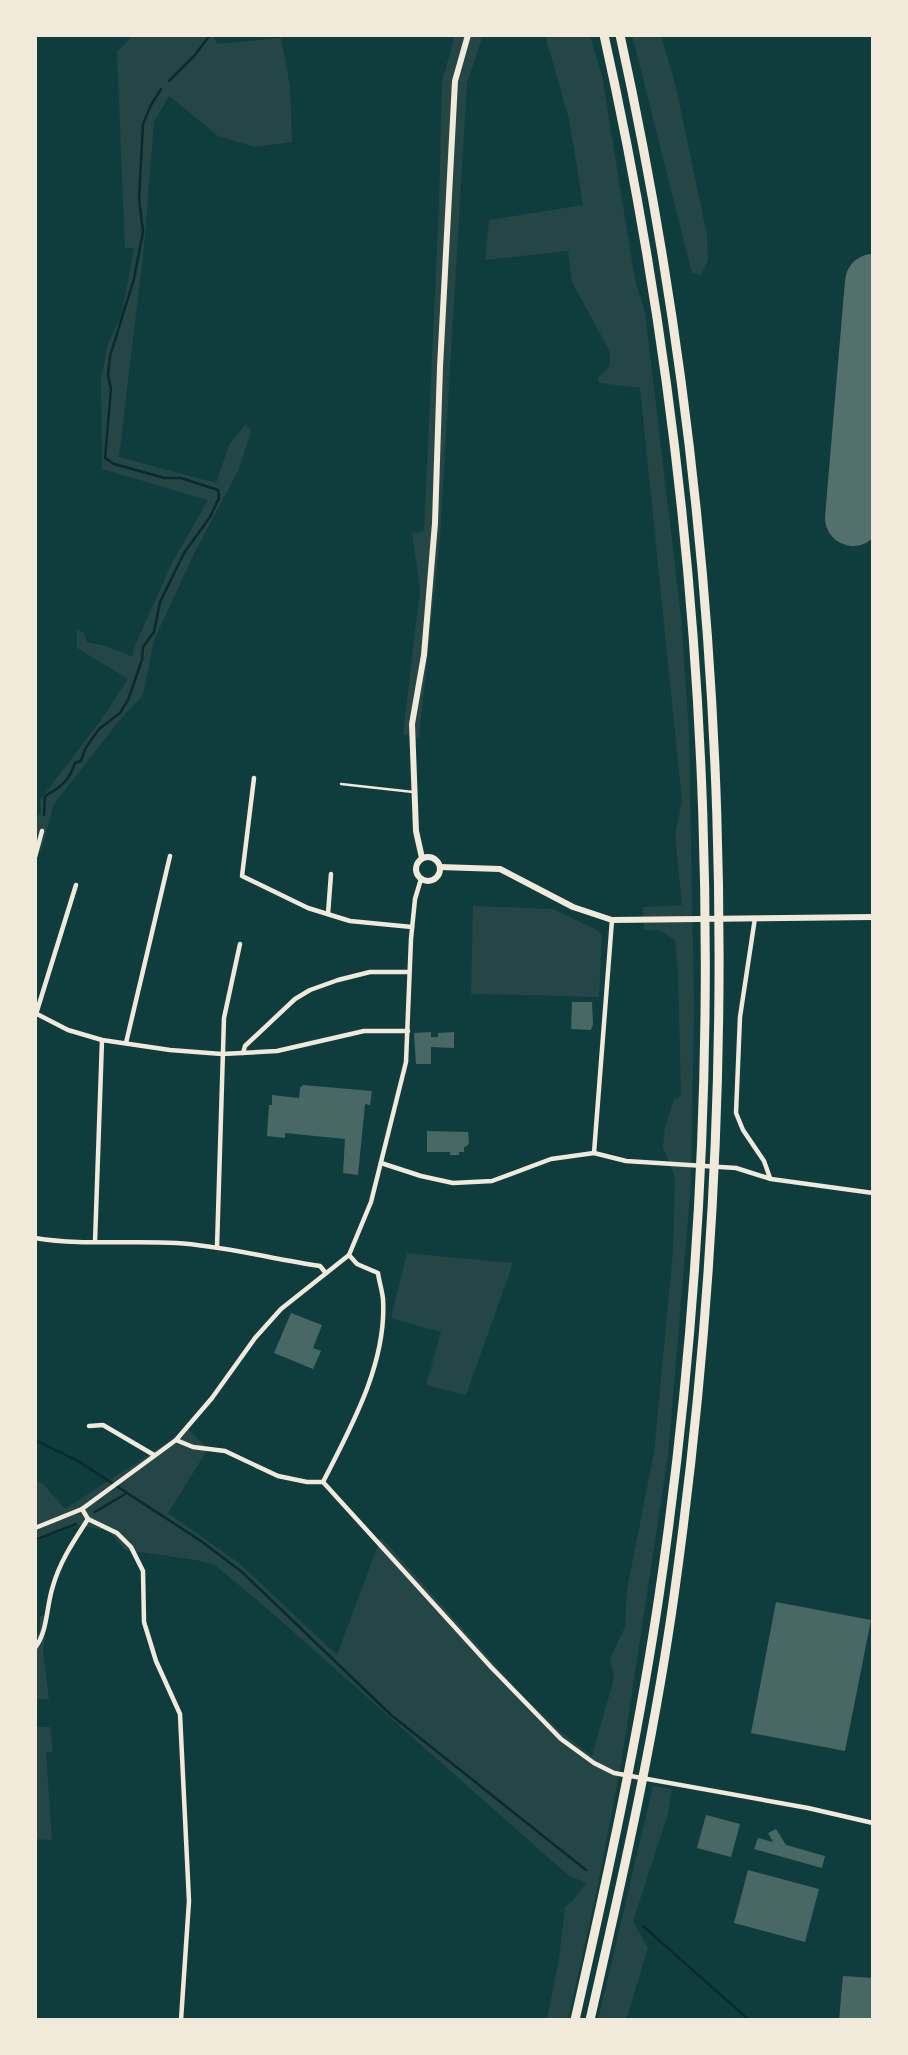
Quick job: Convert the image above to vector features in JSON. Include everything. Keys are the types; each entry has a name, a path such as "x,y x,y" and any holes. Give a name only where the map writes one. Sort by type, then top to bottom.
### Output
{"highway":[{"path":"575,2020 632,1756 659,1595 685,1387 701,1154 705,928 700,750 690,600 673,434 640,216 604,35"},
{"path":"590,2020 647,1759 674,1598 699,1389 715,1178 720,928 705,599 687,429 654,206 620,35"}],"main road":[{"path":"422,858 416,831 413,792 412,724 424,656 435,523 455,81 468,35"},
{"path":"428,857 435,859 440,867 440,872 434,879 421,879 415,870 422,858 428,857"},
{"path":"440,867 500,869 573,907 612,920 873,917"}],"street":[{"path":"254,778 242,876 308,908 368,924 412,927"},
{"path":"35,857 42,831"},
{"path":"126,1043 170,856"},
{"path":"328,914 331,874"},
{"path":"35,1528 82,1508 176,1440 212,1398 255,1338 281,1309 349,1255 371,1202 406,1062 408,972 415,899 421,879"},
{"path":"76,885 36,1014 68,1030 102,1040 222,1054 277,1051 363,1031 408,1031"},
{"path":"755,918 740,1017 736,1113 743,1130 764,1161 771,1179"},
{"path":"594,1153 612,920"},
{"path":"217,1247 224,1018 240,944"},
{"path":"243,1053 245,1046 295,999 310,990 370,972 408,972"},
{"path":"95,1242 102,1040"},
{"path":"381,1163 453,1183 492,1181 551,1160 594,1153 626,1161 736,1168 771,1179 873,1193"},
{"path":"35,1238 81,1243 175,1243 217,1247 320,1266 325,1272"},
{"path":"323,1482 371,1380 382,1326 383,1298 377,1273 357,1264 349,1255"},
{"path":"89,1426 103,1425 154,1455"},
{"path":"176,1440 192,1447 225,1451 278,1476 307,1482 323,1482 561,1740 594,1763 614,1773 808,1808 873,1823"},
{"path":"82,1508 88,1519 117,1533 131,1547 143,1571 144,1622 156,1661 180,1714 189,1900 181,2020"},
{"path":"35,1648 47,1622 52,1587 64,1556 88,1519"}],"lane":[{"path":"341,784 413,792"}],"shaded area":[{"path":"133,35 213,35 217,44 281,38 290,86 292,142 255,147 218,136 169,96 154,122 144,247 119,457 216,483 230,443 246,424 251,432 238,471 196,550 154,640 143,695 119,721 54,804 41,851 35,836 35,818 41,813 40,800 101,720 128,679 77,648 77,630 84,633 87,642 133,657 133,650 172,563 208,500 102,469 101,380 108,344 122,314 134,248 125,248 117,52"},
{"path":"455,35 483,35 467,83 440,538 419,738 403,734 420,590 412,533 424,531 442,82"},
{"path":"545,35 590,35 602,76 635,280 645,312 681,616 689,733 694,1007 691,1183 668,1456 622,1758 598,1885 568,2020 547,2020 559,1959 565,1907 586,1883 568,1875 215,1565 125,1550 109,1531 79,1525 35,1542 35,1480 44,1485 65,1509 188,1429 208,1449 168,1513 239,1563 337,1655 381,1537 521,1694 561,1732 592,1756 614,1678 610,1659 625,1627 627,1589 654,1453 673,1251 675,1177 663,1147 665,1127 674,1100 681,1096 675,940 659,930 644,930 643,907 682,905 675,835 682,801 640,388 600,383 597,378 609,367 609,350 572,282 568,251 485,260 489,220 583,205 569,119"},
{"path":"632,35 661,35 675,83 707,235 708,260 701,275 692,273"},
{"path":"473,906 553,909 599,931 602,936 599,997 471,994"},
{"path":"407,1253 513,1263 466,1395 426,1385 441,1332 391,1318"},
{"path":"40,1616 48,1616 43,1651 49,1699 35,1699 35,1639 40,1631"},
{"path":"35,1727 50,1727 53,1751 46,1753 52,1840 35,1839"},
{"path":"653,1786 672,1789 668,1814 633,1921 648,1948 626,2020 598,2020"}],"building":[{"path":"572,1002 592,1002 591,1030 571,1029"},
{"path":"431,1032 431,1037 438,1037 438,1033 454,1032 454,1048 431,1047 431,1064 416,1064 414,1033"},
{"path":"303,1085 372,1091 370,1105 365,1104 358,1175 343,1173 345,1139 285,1133 285,1138 267,1136 272,1095 299,1098"},
{"path":"427,1131 468,1132 469,1143 459,1155 450,1155 450,1152 427,1152"},
{"path":"291,1313 322,1325 313,1348 321,1351 313,1369 274,1353"},
{"path":"776,1602 871,1620 845,1751 751,1733"},
{"path":"706,1815 740,1824 731,1857 697,1848"},
{"path":"776,1829 786,1845 825,1856 822,1868 754,1849 758,1838 773,1842 768,1833"},
{"path":"748,1870 819,1889 805,1942 734,1923"},
{"path":"843,1976 873,1978 873,2020 839,2020"}],"waterway":[{"path":"169,81 195,55 210,35"},
{"path":"44,815 45,796 64,783 75,763 81,761 85,749 99,729 120,713 128,700 142,660 143,647 154,632 160,602 184,553 210,517 219,498 218,490 181,478 165,478 114,464 105,458 111,389 108,375 110,356 134,279 143,232 139,199 143,124 161,89"},
{"path":"35,1440 78,1461 201,1541 242,1572 391,1715 586,1870"},
{"path":"95,1512 125,1494"},
{"path":"35,1540 76,1524"},
{"path":"643,1926 749,2020"}],"runway":[{"path":"853,518 873,282"}]}
